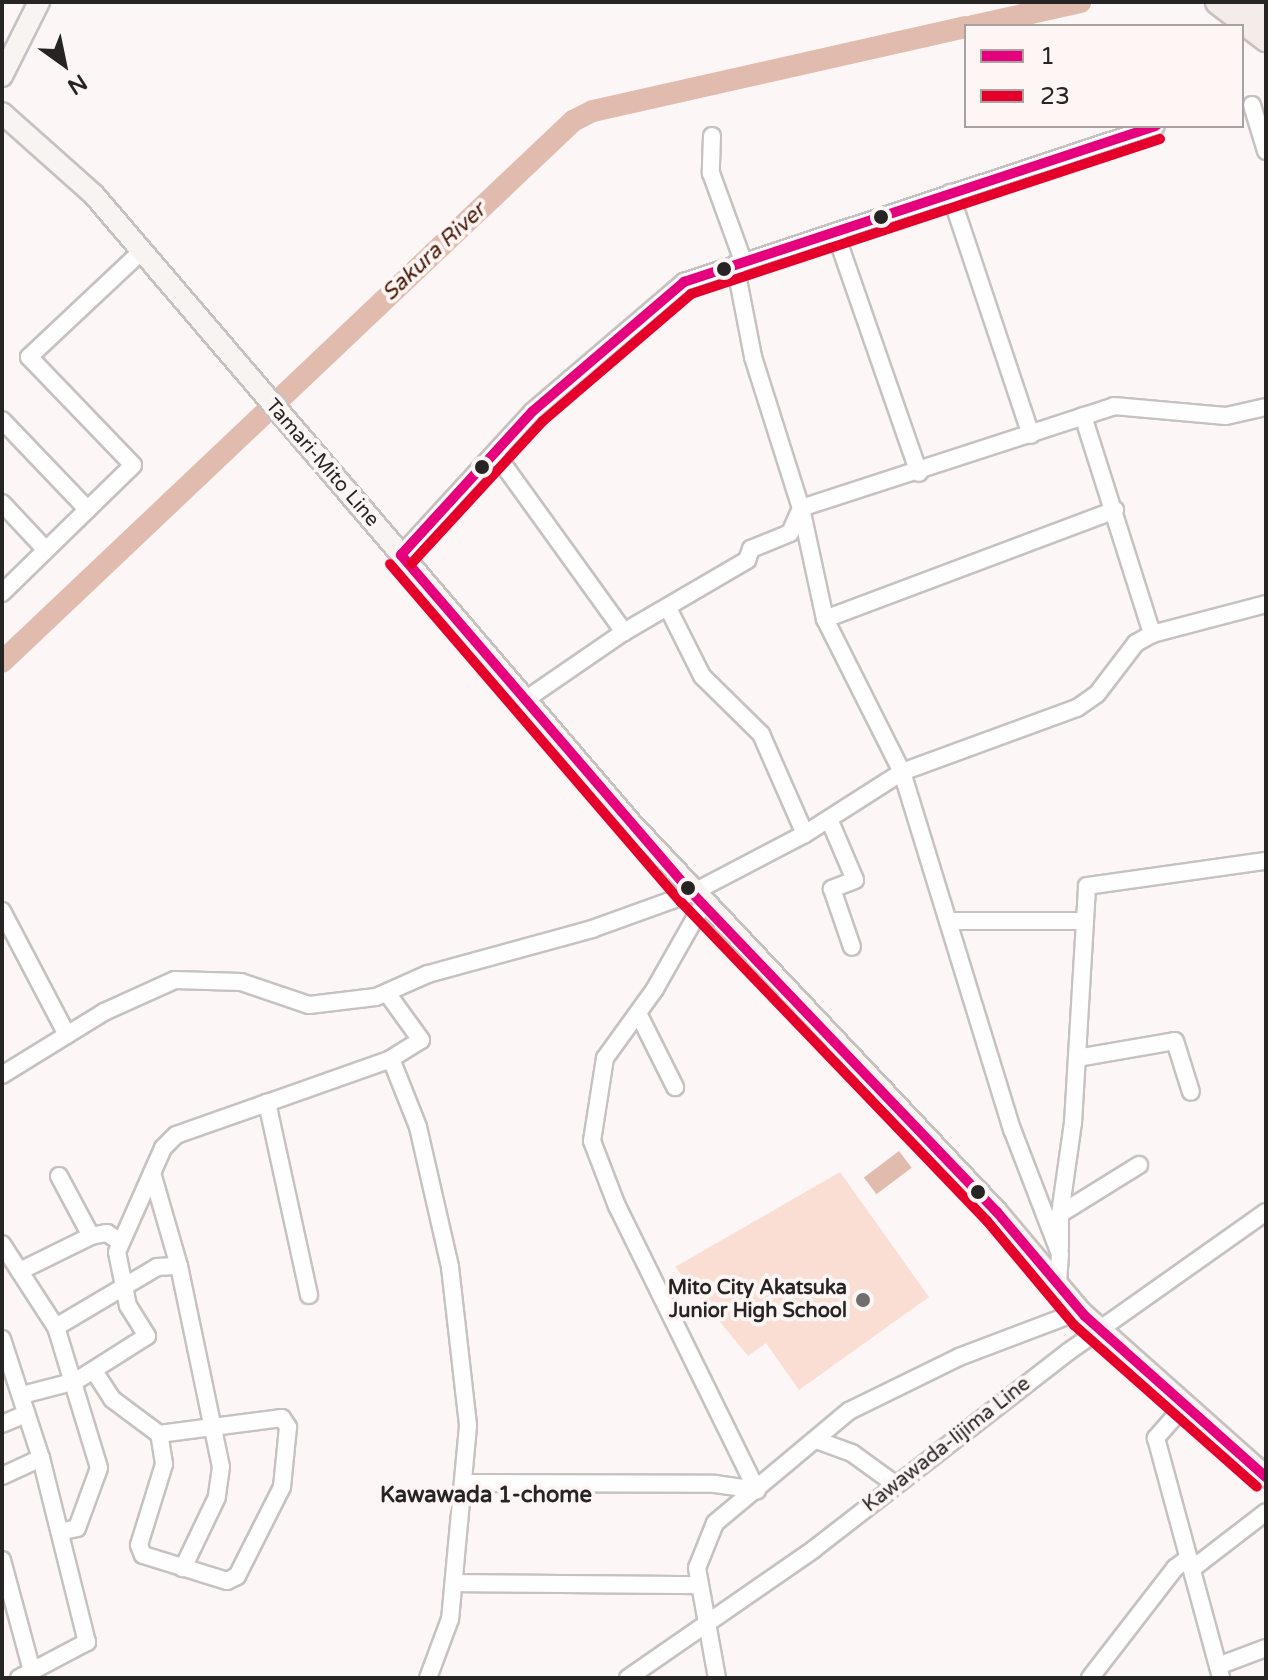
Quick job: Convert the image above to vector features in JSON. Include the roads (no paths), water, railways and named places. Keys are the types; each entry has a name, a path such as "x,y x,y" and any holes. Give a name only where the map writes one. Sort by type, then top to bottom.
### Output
{"highway":[{"path":"1218,2 1266,39"},
{"path":"1246,2 1266,18"}],"main road":[{"path":"2,76 39,2"},
{"name":"Tamari-Mito Line","path":"2,113 73,173 698,898 997,1212 1080,1311 1266,1477"}],"street":[{"path":"1253,105 1266,151"},
{"path":"401,555 533,411 666,294 739,263 1150,128"},
{"path":"712,136 711,173 739,263 753,357 801,508 825,619 902,772 1012,1129 1060,1254"},
{"path":"950,193 1031,435"},
{"path":"835,232 919,473"},
{"path":"2,593 133,465 29,357 142,251"},
{"path":"525,700 624,632 747,560 751,549 790,533 801,508 919,473 1114,406 1226,416 1266,407"},
{"path":"1083,416 1152,634"},
{"path":"2,420 88,510"},
{"path":"495,453 624,632"},
{"path":"2,503 46,550"},
{"path":"825,619 1115,510"},
{"path":"2,1075 67,1035 175,980 241,982 309,1005 387,993 428,974 698,898 902,772 1077,708 1097,694 1136,643 1152,634 1266,604"},
{"path":"668,608 702,676 761,734 805,834"},
{"path":"829,819 855,880 832,889 852,947"},
{"path":"1058,1285 1060,1214 1077,1058 1087,886 1266,861"},
{"path":"698,898 638,1013 605,1058 592,1141 617,1206 757,1490"},
{"path":"2,911 67,1035"},
{"path":"948,921 1085,921"},
{"path":"22,1395 76,1381 147,1336 128,1306 119,1241 163,1148 176,1135 391,1059 421,1040 387,993"},
{"path":"638,1013 675,1087"},
{"path":"1077,1058 1175,1041 1191,1092"},
{"path":"391,1059 418,1127 457,1302 468,1426 467,1483 450,1619 428,1678"},
{"path":"267,1103 309,1295"},
{"path":"1060,1214 1139,1165"},
{"path":"152,1173 179,1266 221,1467 217,1497 183,1568"},
{"path":"59,1176 91,1236"},
{"name":"Kawawada-Iijima Line","path":"628,1678 710,1624 1098,1330 1266,1212"},
{"path":"22,1270 91,1236 107,1233 119,1241"},
{"path":"2,1244 22,1270 56,1327 76,1381 99,1468 77,1528 59,1532"},
{"path":"56,1327 157,1267 179,1266"},
{"path":"717,1678 710,1624 699,1585 699,1554 715,1523 819,1441 849,1411 896,1386 1080,1311"},
{"path":"2,1339 41,1458 87,1642 26,1675 2,1560"},
{"path":"94,1371 112,1399 159,1434 164,1464 161,1488 139,1545 143,1555 227,1581 237,1576 282,1487 288,1427 282,1418 159,1434"},
{"path":"1184,1406 1156,1438 1220,1672 1266,1648"},
{"path":"2,1424 26,1414"},
{"path":"819,1441 852,1453 896,1485"},
{"path":"2,1476 41,1458"},
{"path":"467,1483 715,1484 757,1490"},
{"path":"1090,1678 1175,1568 1190,1563 1266,1512"},
{"path":"455,1583 699,1585"}],"waterway":[{"name":"Sakura River","path":"982,24 1080,2"},
{"name":"Sakura River","path":"2,662 573,121 593,111 964,27"}],"place":[{"name":"Mito City Akatsuka Junior High School","path":"863,1300"}],"district":[{"name":"Kawawada 1-chome","path":"486,1496"}]}
